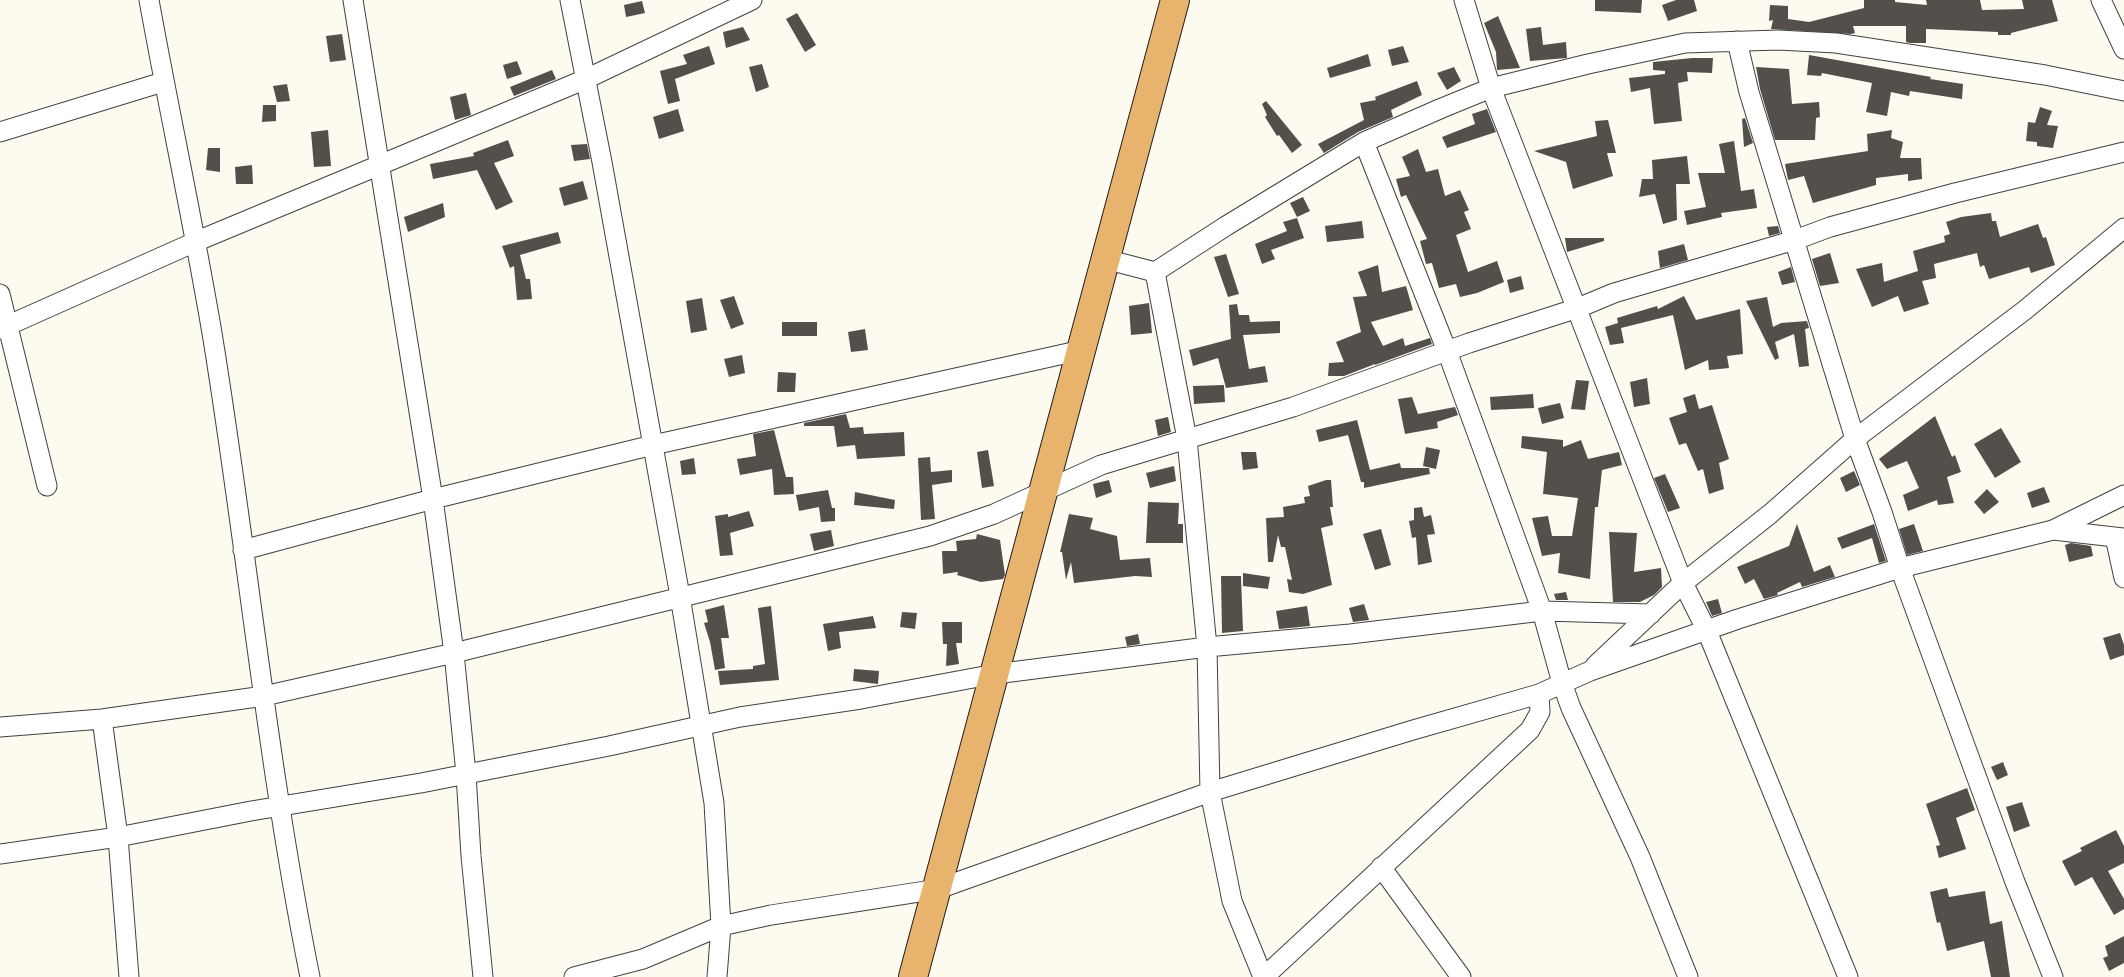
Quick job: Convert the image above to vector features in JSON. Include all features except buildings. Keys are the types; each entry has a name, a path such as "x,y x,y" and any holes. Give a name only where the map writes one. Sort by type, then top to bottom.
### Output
{"highway":[{"path":"913,977 1045,492 1105,259 1175,0"}],"street":[{"path":"149,0 212,333 280,806 310,977"},
{"path":"353,0 433,499 454,653 483,977"},
{"path":"570,0 653,445 714,803 721,926 717,977"},
{"path":"4,328 195,242 586,79 752,0"},
{"path":"1464,0 1491,88 1684,583 1707,631 1848,977"},
{"path":"2101,0 2124,49"},
{"path":"1105,259 1155,272 1226,226 1364,142 1442,108 1491,88 1685,43 1778,40 1836,43 2045,75 2124,91"},
{"path":"1737,41 1748,92 1855,440 2015,882 2052,977"},
{"path":"0,132 163,82"},
{"path":"1364,142 1447,351 1542,611 1562,683 1640,857 1688,977"},
{"path":"0,727 102,719 264,696 454,653 930,536 994,514 1101,465 1293,407 1536,320 1578,308 1614,293 1795,240 1830,227 1955,193 2124,152"},
{"path":"1590,671 1684,583 1770,514 1855,440 2025,310 2124,228"},
{"path":"1155,272 1187,439 1207,647 1210,792 1232,901 1264,977 1530,730 1540,712 1539,694"},
{"path":"0,294 4,328 47,486"},
{"path":"243,550 433,499 653,445 1082,350"},
{"path":"574,977 643,959 721,926 771,915 938,889 1210,792 1539,694 1590,671 1738,619 1900,568 2054,530 2124,495"},
{"path":"2054,530 2120,538 2124,578"},
{"path":"0,854 118,837 280,806 466,774 609,746 740,717 861,699 995,674 1207,647 1350,634 1542,611 1651,614"},
{"path":"102,719 118,837 129,977"},
{"path":"1381,867 1460,977"}]}
